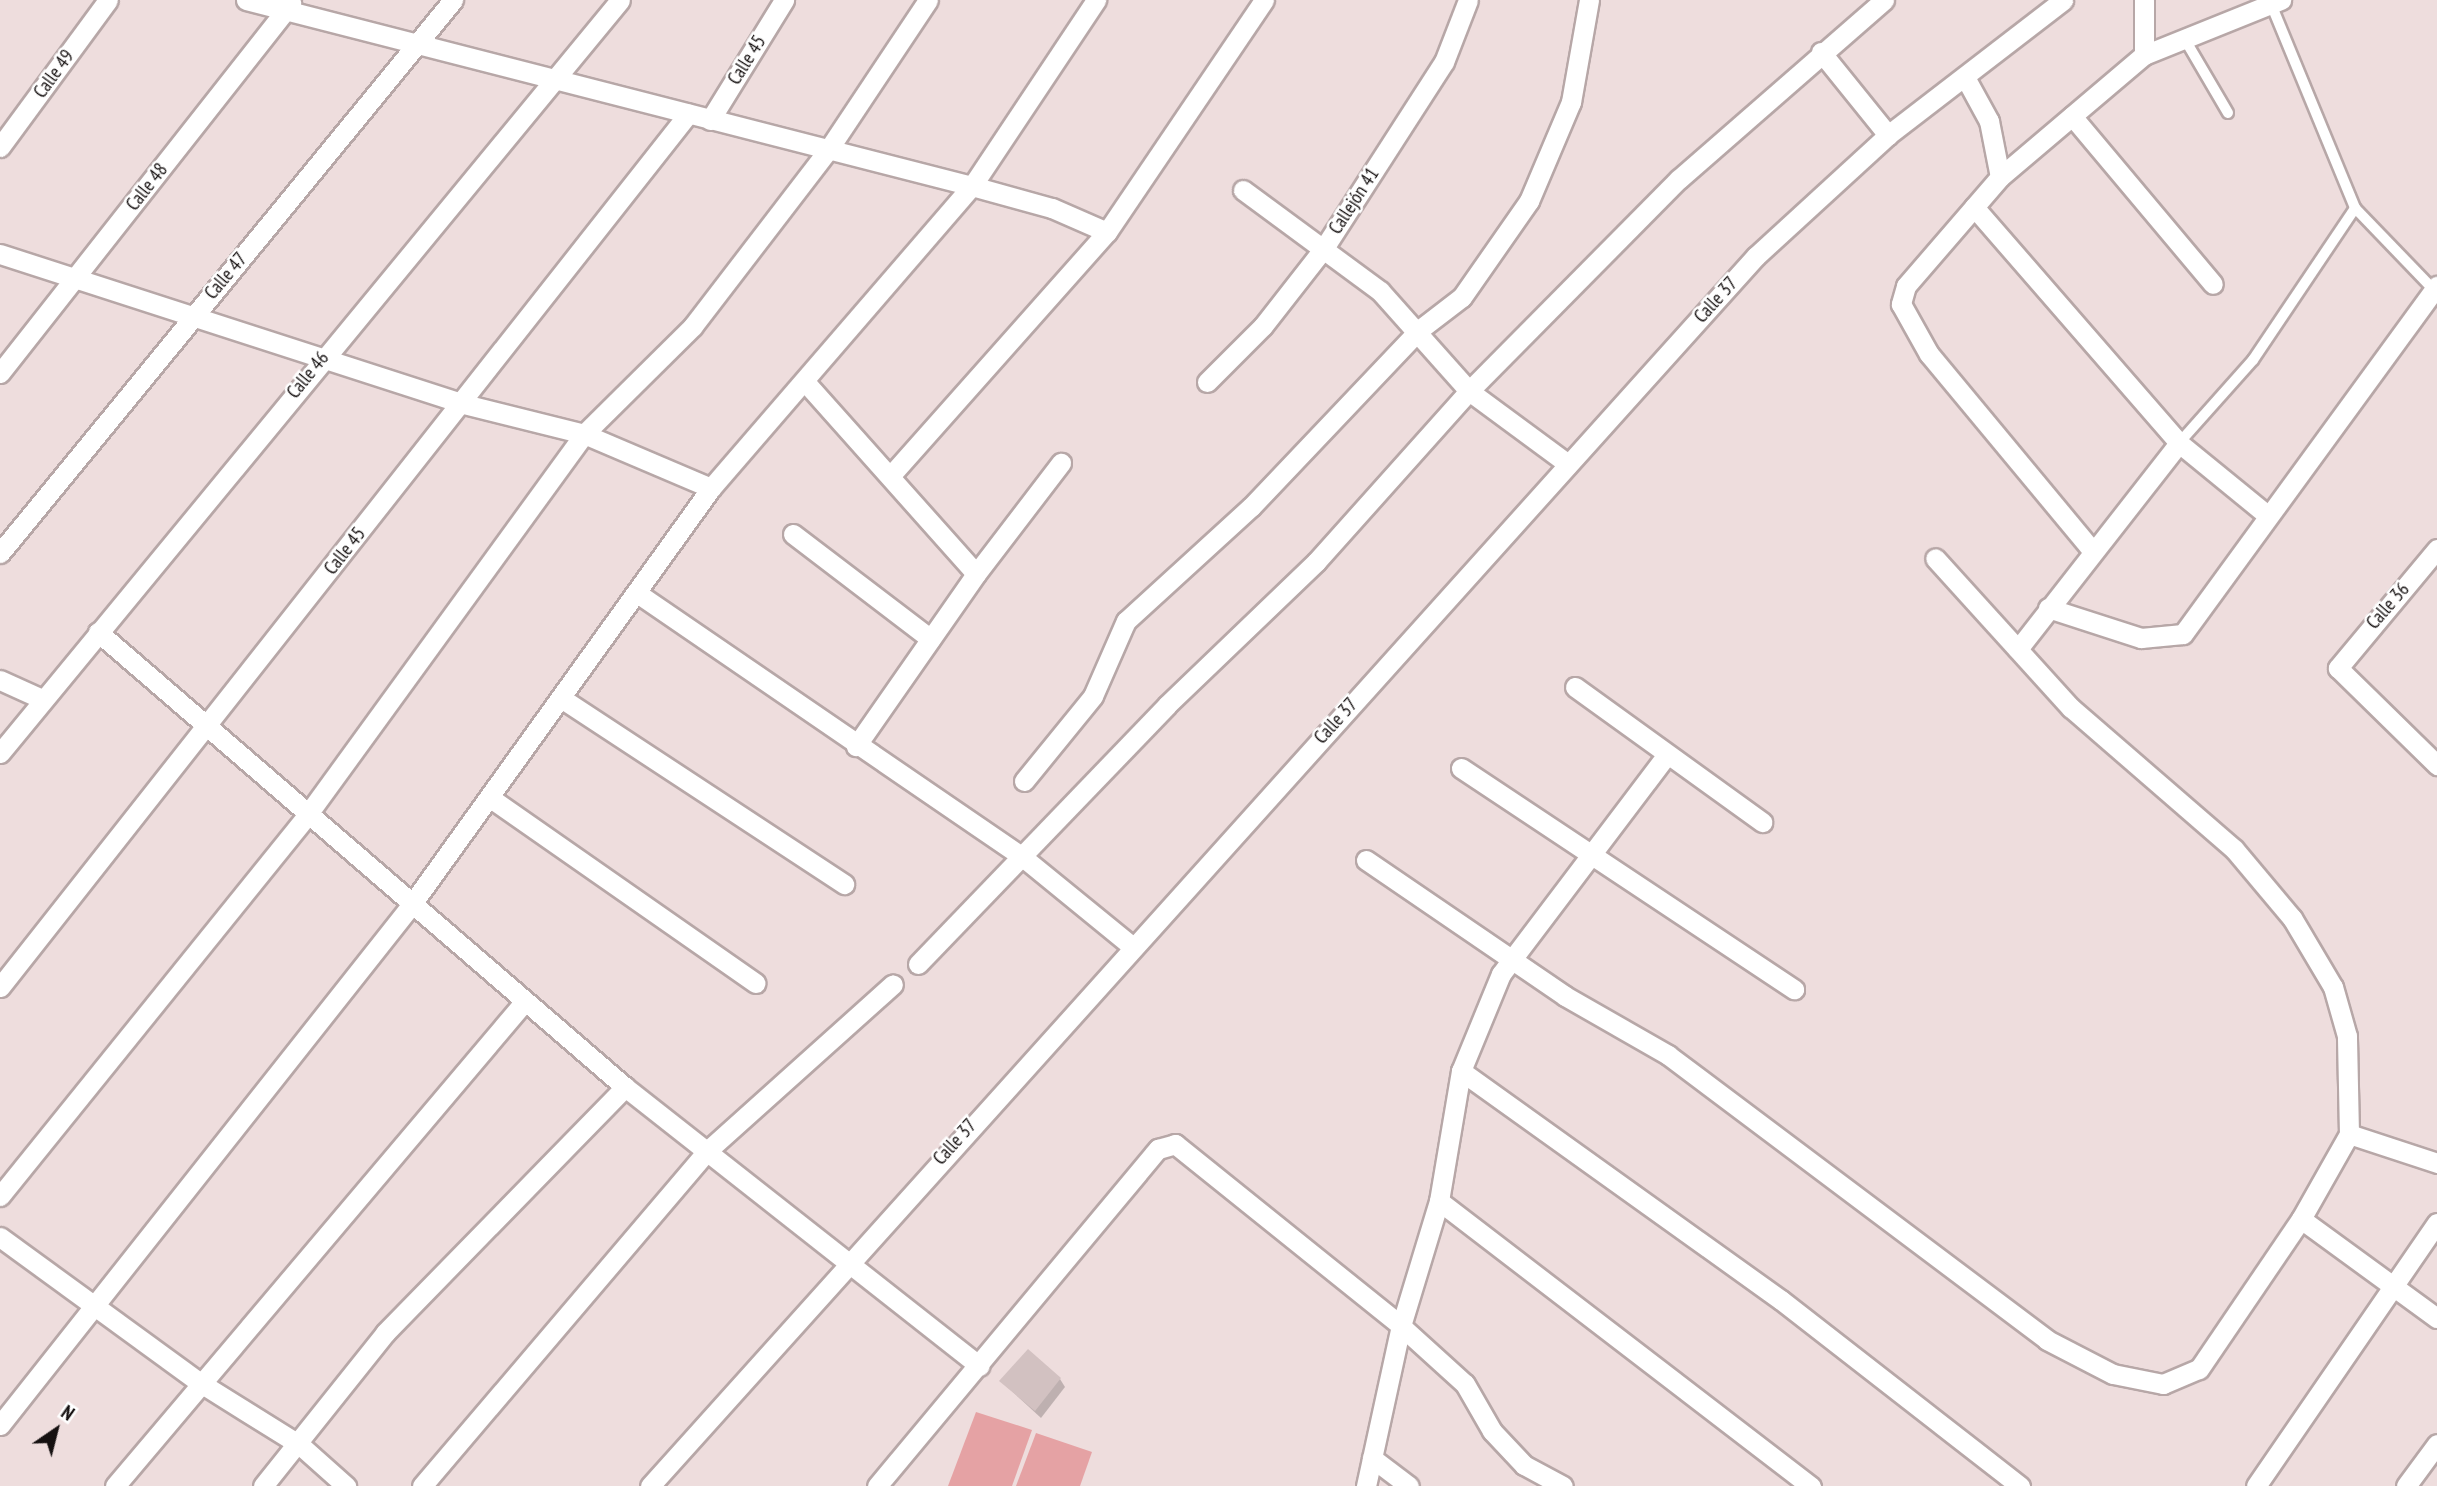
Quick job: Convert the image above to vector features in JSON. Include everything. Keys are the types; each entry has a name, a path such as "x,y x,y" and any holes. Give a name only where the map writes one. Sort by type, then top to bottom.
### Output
{"street":[{"name":"Calle 49","path":"0,148 108,0"},
{"path":"246,0 290,5 422,46 972,186 1052,208 1107,232"},
{"name":"Calle 47","path":"0,553 193,316 422,46 453,0"},
{"name":"Calle 46","path":"0,753 322,358 557,80 621,0"},
{"name":"Calle 45","path":"710,120 784,0"},
{"path":"0,1196 309,814 584,434 693,326 828,150 928,0"},
{"path":"0,1425 96,1308 412,904 711,488 807,384 972,186 1096,0"},
{"path":"892,474 1107,232 1264,0"},
{"name":"Callejón 41","path":"1207,382 1263,326 1324,247 1444,62 1468,0"},
{"path":"1024,781 1093,696 1126,621 1251,507 1419,330 1462,297 1530,201 1571,102 1589,0"},
{"path":"918,964 1025,859 1167,705 1316,562 1469,391 1711,148 1884,0"},
{"name":"Calle 37","path":"650,1486 846,1262 1756,256 1888,135 1966,79 2063,0"},
{"path":"2144,0 2144,55"},
{"path":"2091,549 1929,354 1901,304 1906,286 2000,177 2144,55 2187,43 2276,2"},
{"name":"Calle 48","path":"0,373 290,5"},
{"path":"1821,52 1888,135"},
{"path":"1966,79 1989,121 2000,177"},
{"name":"Calle 45","path":"0,987 209,728 460,402 688,114"},
{"path":"2072,116 2213,284"},
{"path":"1243,190 1324,247 1419,330 1469,391 1568,464"},
{"path":"1975,206 2179,443 2266,514"},
{"path":"0,254 460,402 584,434 711,488"},
{"path":"2048,608 2141,638 2183,634 2266,514 2435,288"},
{"path":"807,384 892,474 976,574"},
{"path":"2018,649 2091,549 2179,443"},
{"path":"856,746 976,574 1061,463"},
{"path":"793,534 931,639"},
{"name":"Calle 36","path":"2437,549 2339,663 2341,672 2437,765"},
{"path":"1366,860 1763,1123 2047,1340 2113,1374 2163,1384 2199,1369 2301,1219 2349,1134 2347,1036 2333,987 2292,918 2234,849 2146,779 2018,649 1935,558"},
{"path":"637,593 856,746 1025,859 1133,947"},
{"path":"98,632 625,1087 979,1366"},
{"path":"0,680 42,699"},
{"path":"1575,687 1666,756 1762,822"},
{"path":"561,698 844,884"},
{"path":"1366,1486 1401,1326 1439,1201 1461,1071 1511,955 1666,756"},
{"path":"1461,768 1794,989"},
{"path":"489,797 756,983"},
{"path":"422,1486 706,1152 892,984"},
{"path":"115,1486 199,1382 525,1001"},
{"path":"1461,1071 1781,1300 2020,1486"},
{"path":"263,1486 300,1445 385,1333 625,1087"},
{"path":"2349,1134 2437,1163"},
{"path":"877,1486 1166,1144 1175,1144 1401,1326 1465,1384 1492,1431 1524,1465 1563,1486"},
{"path":"1439,1201 1811,1486"},
{"path":"2301,1219 2437,1318"},
{"path":"2256,1486 2437,1223"},
{"path":"0,1237 199,1382 300,1445 346,1486"},
{"path":"2406,1486 2437,1444"},
{"path":"1372,1458 1409,1486"}],"lane":[{"path":"2276,2 2355,208 2435,288"},
{"path":"2187,43 2228,113"},
{"path":"2179,443 2253,360 2355,208"}],"shaded area":[{"path":"976,1412 1032,1430 1012,1486 948,1486"},
{"path":"1036,1433 1092,1452 1080,1486 1016,1486"}],"building":[{"path":"1028,1349 1061,1378 1035,1411 999,1381"}]}
